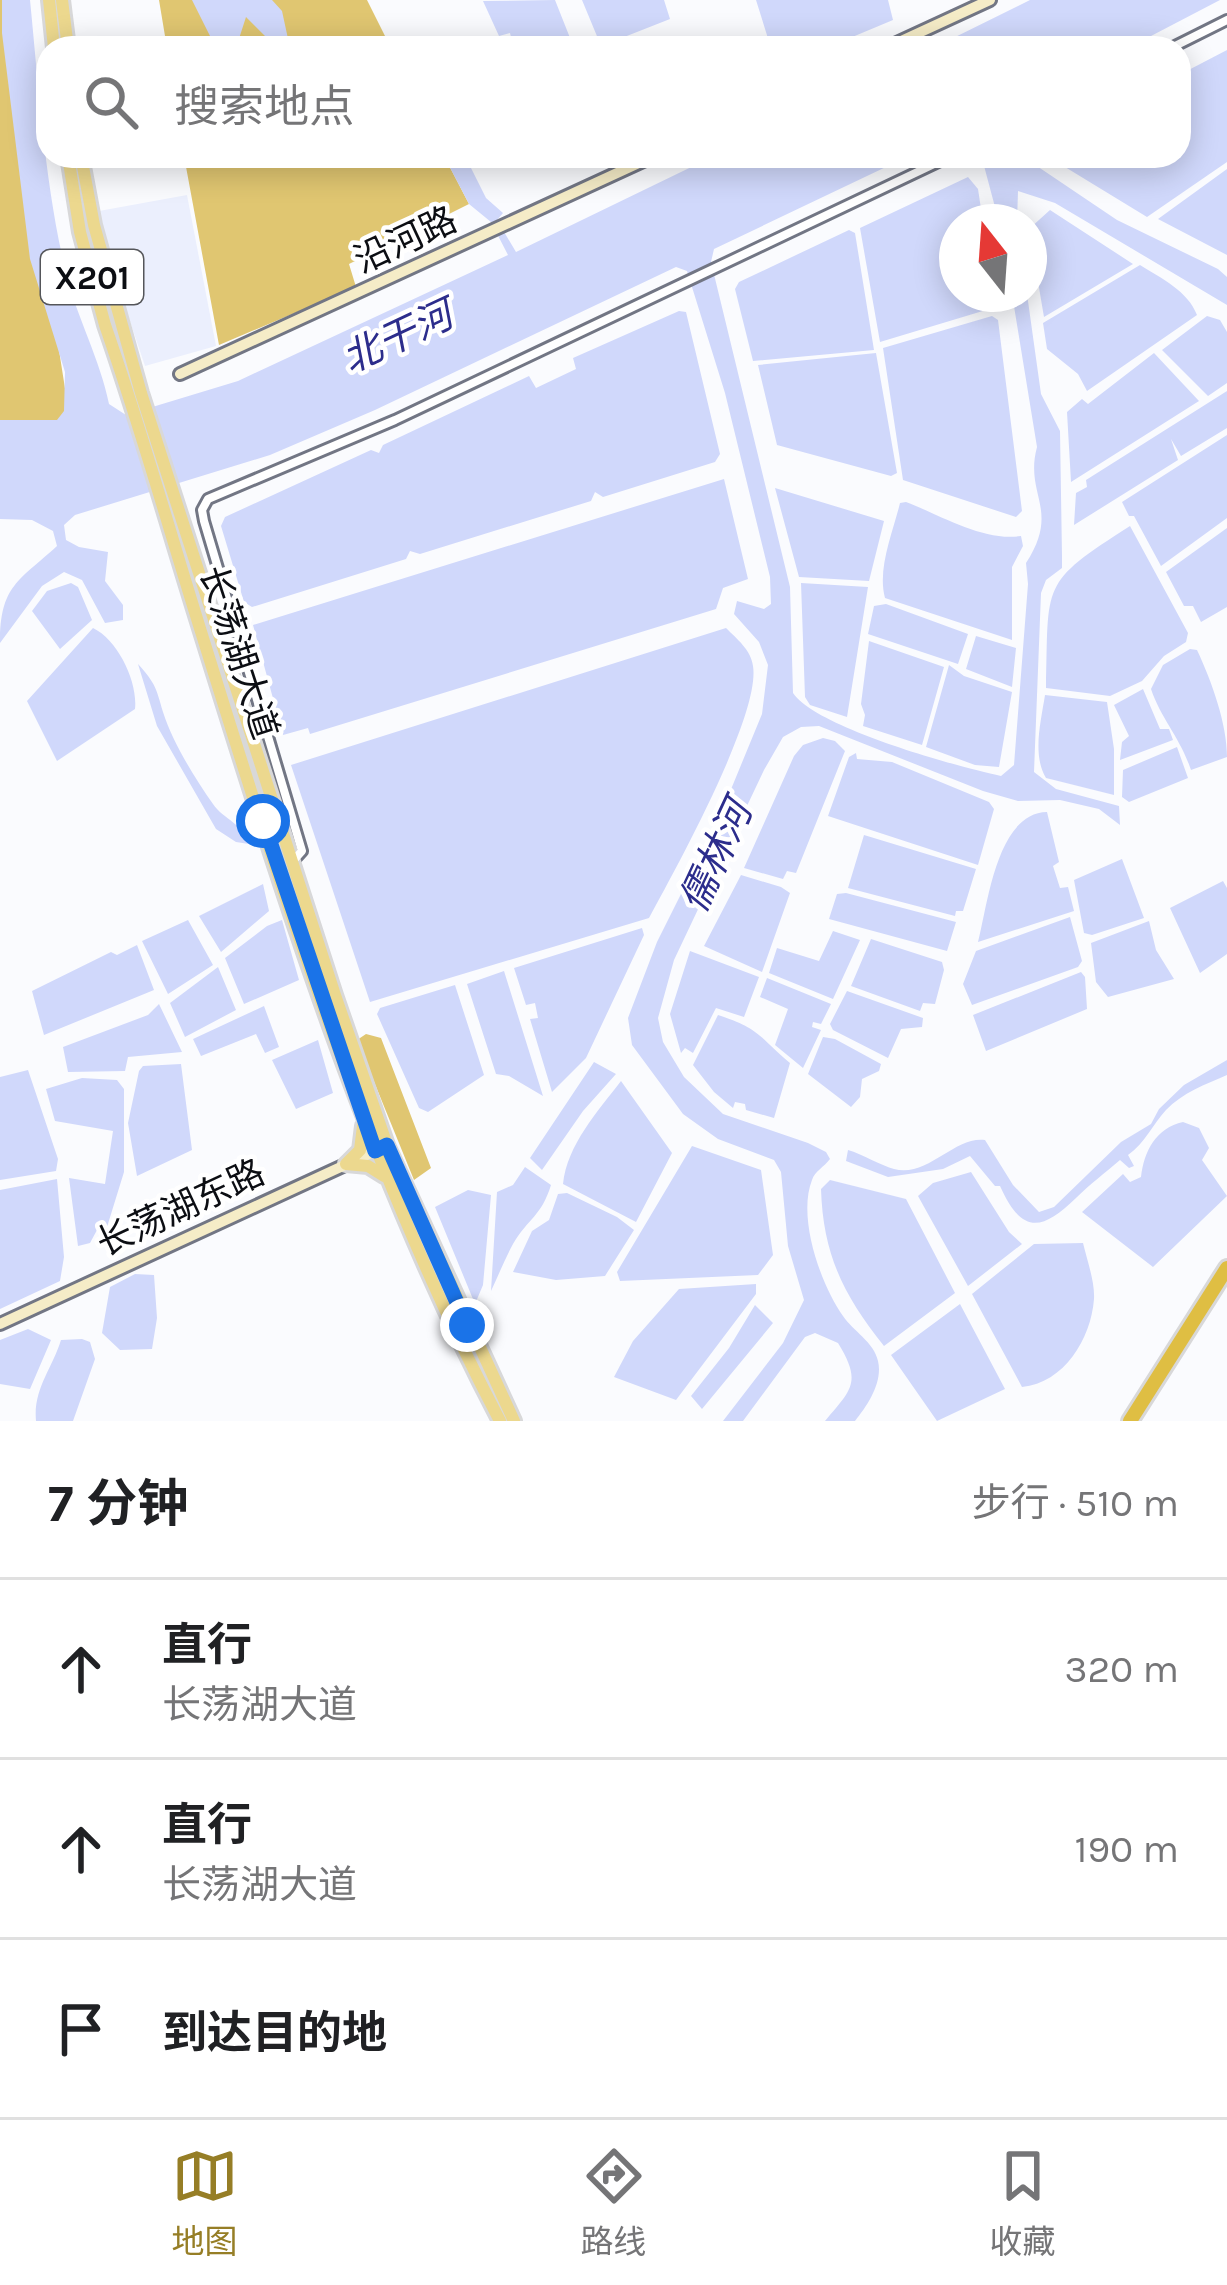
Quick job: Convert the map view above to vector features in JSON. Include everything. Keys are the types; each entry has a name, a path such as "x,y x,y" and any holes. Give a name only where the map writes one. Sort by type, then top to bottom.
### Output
{"highway":[{"path":"1130,1421 1227,1268"},
{"path":"1142,1421 1227,1285"}],"main road":[{"path":"49,0 53,36"},
{"path":"62,0 66,36"},
{"name":"长荡湖大道","path":"70,168 80,232 105,325 135,394"},
{"name":"长荡湖大道","path":"83,168 135,394 317,987 360,1107 514,1421"},
{"name":"长荡湖大道","path":"169,505 292,862 387,1179 448,1322 500,1421"},
{"path":"346,1164 360,1150 364,1137 360,1107"},
{"path":"346,1164 368,1166 387,1179"}],"street":[{"path":"912,36 990,0"},
{"path":"1191,38 1227,20"},
{"name":"沿河路","path":"180,374 628,168"},
{"path":"292,862 302,851 204,521 202,510 208,499 415,410 926,168"},
{"name":"长荡湖东路","path":"0,1324 381,1148"}],"shaded area":[{"path":"0,0 4,0 72,433 0,474"},
{"path":"159,0 367,0 385,36 165,36"},
{"path":"186,168 450,168 469,204 349,264 356,287 219,345"},
{"path":"187,195 216,346 145,366 99,211"},
{"path":"366,1034 381,1038 431,1168 414,1180 357,1040"}],"water":[{"path":"2,0 30,0 36,57 36,168 48,168 66,273 109,404 126,415 238,381 508,255 491,222 469,204 450,168 471,168 486,198 503,213 497,220 516,252 689,168 884,168 714,249 711,262 790,587 793,693 807,706 857,732 1001,776 1014,765 1026,563 1041,529 1034,464 1037,447 1015,312 1030,312 1041,394 1060,431 1062,556 1062,568 1046,580 1041,593 1034,772 1056,789 1119,806 1120,825 1099,809 1060,800 1018,801 819,726 801,727 783,737 764,770 674,960 658,1018 663,1042 684,1077 723,1114 808,1143 830,1159 813,1177 808,1195 809,1232 835,1303 872,1348 879,1369 873,1393 855,1421 825,1421 847,1393 852,1376 838,1343 815,1333 805,1337 743,1421 723,1421 783,1343 804,1300 788,1246 781,1172 774,1160 718,1139 683,1114 632,1045 628,1018 657,942 720,816 762,714 768,665 759,642 734,614 737,601 764,609 771,604 770,577 725,393 687,271 676,267 270,455 75,515 64,525 66,540 108,552 105,581 123,605 123,620 105,623 82,580 64,572 42,586 0,643 8,596 57,546 53,531 32,520 0,519 0,420 57,420 64,411 65,372 30,259"},
{"path":"192,0 272,0 282,11 287,36 265,36 246,17 240,36 210,36"},
{"path":"555,0 569,36 499,36 483,1"},
{"path":"582,0 664,0 670,19 627,36 597,36"},
{"path":"756,0 888,0 893,20 855,36 767,36"},
{"path":"1030,0 1220,0 1151,36 957,36"},
{"path":"1227,50 1227,162 1147,217 1067,168 1191,168 1191,69"},
{"path":"985,168 1040,168 1117,220 1218,269 1227,277 1227,305 1055,203 1018,191 1018,204 994,204"},
{"path":"1227,169 1227,255 1158,219"},
{"path":"968,177 978,189 980,204 939,204 939,312 979,312 880,342 860,228"},
{"path":"1050,210 1133,264 1044,317 1047,312"},
{"path":"849,230 855,233 874,350 753,361 735,289 739,282"},
{"path":"1140,265 1181,292 1197,315 1087,391 1078,374 1047,349 1043,323"},
{"path":"686,312 720,454 715,462 603,497 595,492 591,501 420,554 410,551 406,559 252,607 244,602 221,526 225,517 371,450 379,453 383,445 529,376 536,388 576,369 573,358"},
{"path":"992,316 998,320 1022,511 1016,517 903,480 883,348"},
{"path":"1207,316 1220,320 1227,332 1227,383 1208,396 1162,350"},
{"path":"876,353 897,473 891,476 777,445 758,365"},
{"path":"1154,353 1199,401 1071,482 1067,412 1082,399 1088,404"},
{"path":"1227,391 1227,428 1181,456 1171,439 1178,460 1074,525 1076,493 1087,487 1086,480"},
{"path":"1227,435 1227,518 1161,566 1122,502"},
{"path":"724,479 748,579 723,588 716,609 310,734 308,728 283,735 253,625"},
{"path":"775,488 884,521 869,581 799,577"},
{"path":"900,503 977,531 1021,536 1023,546 1012,567 1012,640 885,598 887,551"},
{"path":"1130,526 1188,633 1186,642 1164,656 1142,681 1110,696 1046,688 1055,589 1079,561"},
{"path":"1227,528 1227,607 1201,622 1193,606 1184,606 1166,572"},
{"path":"71,583 78,587 92,620 60,649 32,611 47,591"},
{"path":"801,583 868,587 847,717 810,705 805,697"},
{"path":"886,604 968,634 958,664 868,634 874,606"},
{"path":"93,628 111,642 124,663 135,709 57,761 27,701"},
{"path":"726,628 749,655 752,689 714,792 649,918 370,1002 291,765"},
{"path":"976,636 1016,648 1012,687 966,669"},
{"path":"869,641 944,667 922,745 863,726"},
{"path":"1190,649 1197,650 1213,689 1227,757 1191,770 1151,689 1163,665"},
{"path":"138,664 155,686 172,736 191,771 249,844 216,829 157,726"},
{"path":"949,665 964,676 1012,692 999,767 975,765 926,747"},
{"path":"1143,689 1160,729 1169,729 1173,740 1120,760 1122,742 1129,736 1114,705"},
{"path":"1045,695 1107,702 1114,795 1046,778 1038,748"},
{"path":"823,738 845,751 796,873 787,871 783,879 744,868 794,756 803,745"},
{"path":"1177,747 1188,778 1129,802 1122,797 1123,770"},
{"path":"856,753 857,759 892,762 989,802 994,809 978,865 828,816 849,757"},
{"path":"1047,812 1059,862 1053,866 1060,888 1068,887 1074,911 978,942 1006,843 1030,816"},
{"path":"864,835 976,869 963,911 956,911 955,916 848,888"},
{"path":"1122,859 1144,918 1092,935 1084,933 1074,880"},
{"path":"741,875 790,893 762,972 704,946"},
{"path":"1223,881 1227,888 1227,954 1200,973 1170,908"},
{"path":"263,884 269,911 221,952 199,916"},
{"path":"837,894 956,922 947,951 829,919"},
{"path":"1070,917 1082,961 1078,967 972,1005 963,984 976,951"},
{"path":"188,920 213,965 168,994 142,941"},
{"path":"282,920 299,980 244,1004 225,958"},
{"path":"1149,921 1156,950 1174,979 1108,997 1096,982 1091,943"},
{"path":"642,928 644,935 586,1058 552,1092 530,1019 538,1018 535,1003 526,1005 514,968"},
{"path":"833,931 860,940 833,999 769,973 777,948 819,961"},
{"path":"871,939 942,962 935,1004 923,1003 920,1011 851,986"},
{"path":"137,945 154,990 44,1035 32,991 111,952 117,955"},
{"path":"690,951 759,977 744,1017 716,1008 693,1053 685,1048 681,1053 670,1014"},
{"path":"218,967 236,1010 185,1037 170,1003"},
{"path":"504,971 543,1096 509,1076 496,1074 467,984"},
{"path":"1081,972 1087,1009 986,1051 973,1015"},
{"path":"767,978 831,1004 821,1024 813,1022 812,1027 821,1030 803,1068 775,1045 788,1009 760,997"},
{"path":"455,985 484,1075 428,1112 419,1108 377,1014 380,1008"},
{"path":"847,991 923,1018 922,1027 901,1029 888,1058 833,1030 830,1024"},
{"path":"159,1004 182,1052 128,1057 125,1071 68,1072 63,1047 148,1015"},
{"path":"264,1006 279,1047 265,1053 256,1034 201,1056 193,1039"},
{"path":"718,1015 752,1029 790,1063 774,1118 746,1110 745,1104 735,1102 733,1108 693,1065"},
{"path":"823,1037 881,1064 879,1071 862,1079 860,1097 851,1107 808,1074"},
{"path":"318,1040 333,1093 296,1109 272,1060"},
{"path":"1227,1060 1227,1075 1166,1110 1128,1155 1134,1166 1129,1168 1120,1160 1043,1222 1025,1220 1016,1213 1000,1186 970,1156 943,1169 888,1177 846,1161 848,1150 906,1170 930,1163 962,1144 985,1140 1013,1185 1039,1212 1054,1207 1121,1142 1151,1124 1184,1085"},
{"path":"594,1062 616,1074 542,1170 530,1158"},
{"path":"181,1064 192,1150 137,1176 128,1123 139,1071 143,1066"},
{"path":"28,1070 58,1159 56,1171 0,1180 0,1077"},
{"path":"82,1078 117,1080 124,1089 124,1172 107,1227 97,1230 90,1243 78,1246 69,1178 105,1184 113,1131 55,1121 46,1089"},
{"path":"621,1081 672,1153 636,1222 563,1184 577,1142"},
{"path":"1183,1122 1199,1128 1209,1148 1202,1160 1227,1196 1153,1267 1082,1212 1123,1174 1130,1182 1141,1177 1153,1142 1165,1129"},
{"path":"692,1146 761,1170 773,1255 758,1275 620,1281 617,1272"},
{"path":"525,1167 551,1185 539,1211 513,1244 491,1291 497,1192 513,1185"},
{"path":"971,1172 1009,1232 1022,1244 968,1286 918,1196 933,1183"},
{"path":"57,1179 64,1257 60,1281 0,1309 0,1190"},
{"path":"830,1180 906,1199 955,1293 884,1346 847,1292 831,1254 821,1189"},
{"path":"468,1190 491,1195 483,1285 475,1304 435,1207"},
{"path":"567,1193 634,1230 605,1276 556,1280 513,1272 532,1231 549,1220 558,1194"},
{"path":"1083,1243 1094,1292 1087,1329 1062,1368 1037,1384 1022,1387 972,1294 1034,1244"},
{"path":"135,1274 154,1275 157,1318 152,1349 120,1350 102,1333 110,1287"},
{"path":"756,1284 756,1294 676,1400 614,1377 633,1341 679,1289"},
{"path":"960,1304 1005,1389 937,1421 891,1355"},
{"path":"755,1305 773,1323 702,1409 691,1396"},
{"path":"28,1329 51,1340 30,1389 0,1384 0,1340"},
{"path":"61,1340 90,1342 95,1359 73,1421 36,1421 40,1389"}],"route":[{"path":"263,821 375,1151 387,1145 467,1325"}],"water label":[{"name":"北干河","path":"397,336"},
{"name":"儒林河","path":"715,856"}]}
